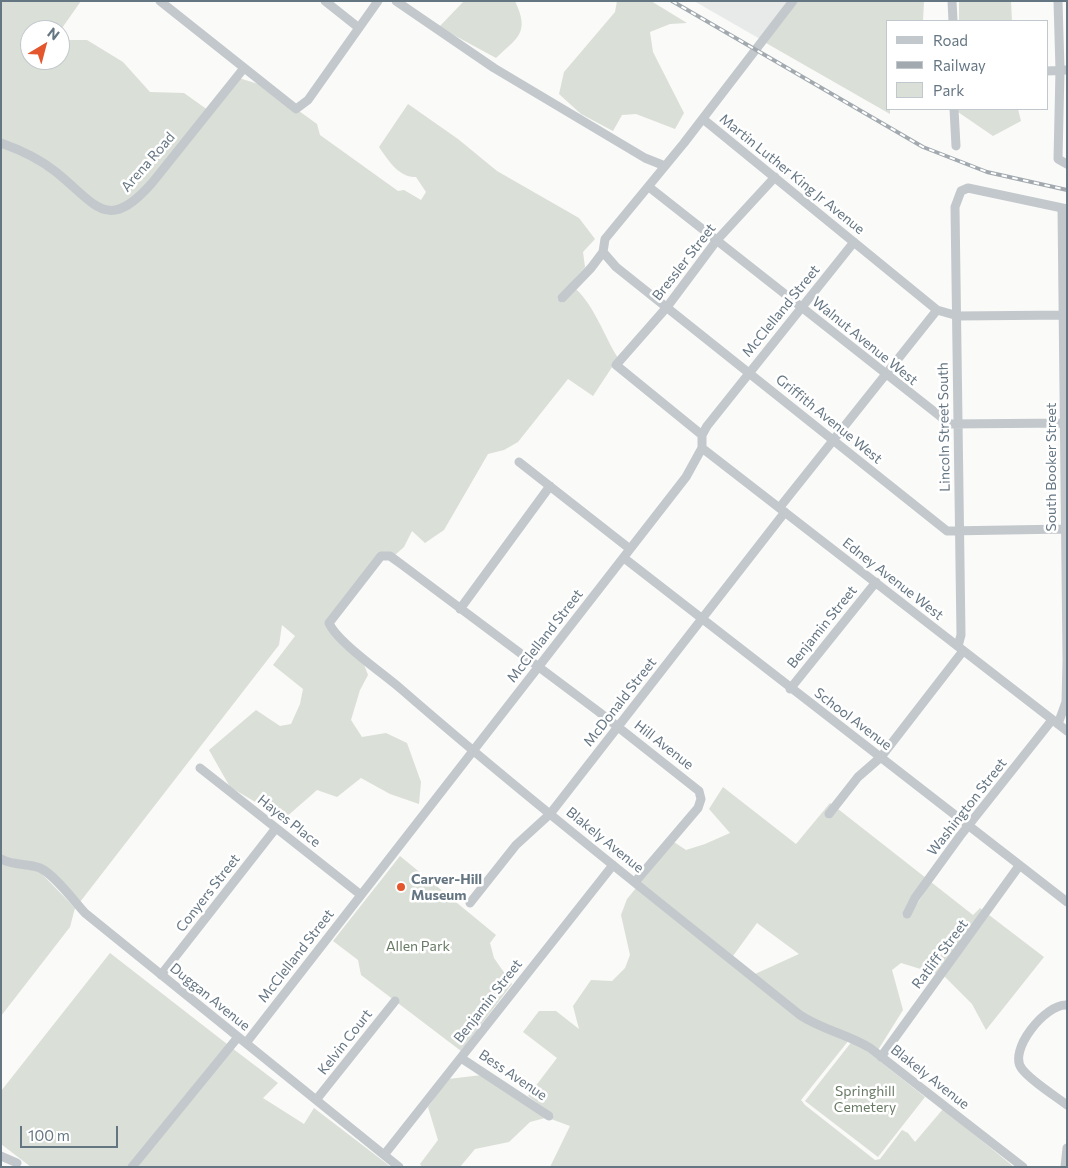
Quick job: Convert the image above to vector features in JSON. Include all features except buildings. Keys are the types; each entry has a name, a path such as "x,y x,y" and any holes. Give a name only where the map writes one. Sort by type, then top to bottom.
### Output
{"street":[{"path":"160,1 296,109 308,100 378,1"},
{"path":"326,1 359,28"},
{"path":"396,1 494,68 645,158 665,166"},
{"path":"703,119 793,1"},
{"path":"952,1 952,20"},
{"path":"1058,1 1063,70 1063,161"},
{"name":"Arena Road","path":"1,144 43,163 97,208 109,211 119,210 139,198 244,68"},
{"path":"1048,70 1063,70"},
{"path":"954,110 956,146"},
{"name":"Martin Luther King Jr Avenue","path":"562,298 591,268 603,252 605,239 703,119 937,310 958,316 1065,315"},
{"name":"Bressler Street","path":"702,435 616,365 667,307 717,240 775,177"},
{"name":"Walnut Avenue West","path":"649,187 942,420 958,425 1066,424"},
{"name":"Lincoln Street South","path":"960,649 958,316 955,207 961,191 968,188 1064,209"},
{"name":"South Booker Street","path":"1055,722 1066,702 1064,209"},
{"name":"McClelland Street","path":"246,1043 686,477 702,448 702,435 854,242"},
{"name":"Griffith Avenue West","path":"603,252 616,267 947,530 1066,529"},
{"name":"McDonald Street","path":"470,902 516,845 550,814 702,620 832,440 937,310"},
{"name":"Edney Avenue West","path":"702,448 1067,731"},
{"path":"519,462 630,549"},
{"path":"460,609 550,486"},
{"name":"Blakely Avenue","path":"460,609 390,556 384,556 379,558 329,623 354,649 472,751 805,1018 821,1027 855,1038 1023,1167"},
{"name":"School Avenue","path":"624,558 790,689 881,757 1067,902"},
{"name":"Benjamin Street","path":"790,689 876,582"},
{"name":"Hill Avenue","path":"460,609 538,666 697,788 701,799 698,808 635,882"},
{"path":"830,814 858,778 881,757 960,649"},
{"name":"Washington Street","path":"907,914 926,883 1055,722"},
{"name":"Hayes Place","path":"200,768 361,895"},
{"name":"Conyers Street","path":"161,975 276,828"},
{"name":"Duggan Avenue","path":"1,859 42,869 85,913 399,1167"},
{"name":"Benjamin Street","path":"384,1155 613,864"},
{"name":"Ratliff Street","path":"881,1057 1019,866"},
{"name":"Kelvin Court","path":"316,1100 395,1001"},
{"path":"1067,1005 1052,1008 1040,1018 1025,1040 1019,1056 1022,1069 1067,1105"},
{"path":"132,1167 238,1036"},
{"name":"Bess Avenue","path":"461,1058 549,1116"},
{"path":"1065,1167 1067,1148"},
{"path":"1,1156 17,1163"}],"shaded area":[{"path":"694,1 789,1 760,39"}],"green space":[{"path":"1,1 81,1 68,20 20,20 20,70 70,70 70,40 87,40 123,62 150,92 184,93 212,113 239,78 258,84 294,113 299,111 317,124 320,135 398,191 404,190 421,200 426,192 416,177 404,175 399,171 379,147 408,104 458,139 497,171 579,218 595,239 583,252 585,267 557,299 562,303 576,289 589,304 618,358 593,396 568,379 518,442 504,450 488,454 444,530 425,543 412,531 404,547 395,555 384,552 326,626 363,662 368,675 360,690 351,720 362,737 386,733 407,743 421,782 419,804 390,794 361,778 337,797 317,790 284,819 230,787 209,750 256,710 280,726 291,724 300,704 303,689 273,665 295,636 282,625 279,645 80,902 49,869 1,855"},
{"path":"464,1 515,1 521,20 519,34 496,58 439,27"},
{"path":"617,1 651,1 687,23 670,24 650,32 653,52 684,113 675,129 636,114 622,115 613,131 581,114 559,94 564,72 615,12"},
{"path":"797,1 924,1 923,20 886,20 886,110 890,110 890,114 766,43"},
{"path":"959,1 1011,1 1012,20 959,20"},
{"path":"958,110 1018,110 1021,121 993,136 958,112"},
{"path":"723,787 796,844 830,803 833,805 825,815 829,819 838,809 926,878 902,915 908,918 931,882 973,915 980,908 984,911 937,974 901,963 892,970 903,1010 878,1050 858,1037 823,1024 805,1014 755,974 799,954 757,923 733,956 640,882 674,842 686,850 730,833 709,809"},
{"name":"Allen Park","path":"400,856 496,935 490,943 494,958 512,984 461,1051 361,975 358,960 333,941"},
{"path":"1,863 40,872 75,908 70,927 1,1016"},
{"path":"636,888 807,1024 849,1040 801,1100 875,1160 880,1159 902,1130 908,1133 915,1142 943,1109 1014,1167 550,1167 570,1126 551,1119 554,1115 528,1096 557,1058 523,1032 539,1011 556,1011 579,1029 573,1006 591,980 612,981 625,968 630,955 621,915 627,899"},
{"path":"989,915 1044,957 986,1030 972,1004 944,976"},
{"path":"110,953 227,1044 128,1167 31,1167 1,1144 1,1091"},
{"name":"Springhill Cemetery","path":"853,1040 925,1097 878,1157 805,1101"},
{"path":"232,1048 278,1083 263,1098 304,1124 314,1108 391,1167 136,1167"},
{"path":"482,1075 545,1118 530,1122 509,1142 475,1149 460,1167 422,1167 420,1164 438,1140 428,1107 448,1079"}],"railway":[{"path":"672,1 923,147 987,172 1067,190"}],"place":[{"name":"Carver-Hill Museum","path":"401,887"}]}
